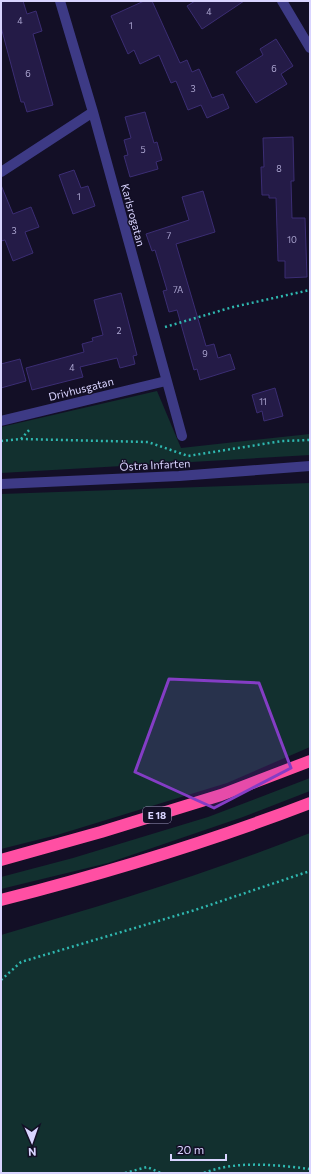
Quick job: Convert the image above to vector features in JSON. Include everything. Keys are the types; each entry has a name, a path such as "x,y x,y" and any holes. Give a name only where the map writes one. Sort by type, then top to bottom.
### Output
{"highway":[{"name":"E 18","path":"1,860 101,832 221,795 310,761"},
{"path":"1,900 107,872 240,830 310,803"}],"street":[{"name":"Karlsrogatan","path":"60,1 93,112 182,436"},
{"path":"282,1 310,48"},
{"path":"1,172 93,112"},
{"name":"Drivhusgatan","path":"1,421 166,381"},
{"name":"Östra Infarten","path":"1,484 179,476 310,466"}],"path":[{"path":"152,330 233,307 310,290"},
{"path":"1,441 21,439 148,442 188,456 282,441 310,440"},
{"path":"1,980 21,962 195,910 310,871"},
{"path":"204,1173 215,1168 270,1164 310,1169"},
{"path":"124,1173 147,1167 161,1173"}],"highlighted area":[{"path":"169,679 259,683 291,768 214,808 135,772"}],"green space":[{"path":"157,391 181,448 310,434 310,455 1,473 1,427"},
{"path":"310,483 310,747 227,783 57,835 1,849 1,494"},
{"path":"310,778 310,791 243,817 108,863 1,889 1,877 73,858 208,817"},
{"path":"310,833 310,1173 1,1173 1,935 157,888 234,862"}],"building":[{"path":"1,1 23,1 27,14 36,11 42,31 33,34 53,105 27,112 24,102 21,102 1,27"},
{"path":"144,1 152,1 180,63 187,60 192,72 199,69 212,98 223,94 229,108 207,118 201,105 188,110 176,81 171,83 159,55 140,64 134,50 128,54 111,16"},
{"path":"195,1 244,1 202,29 187,6"},
{"path":"276,39 293,66 281,74 287,84 256,103 236,72 263,55 260,49"},
{"path":"145,112 154,143 157,142 162,160 156,162 158,169 130,177 124,156 128,155 124,140 131,138 125,117"},
{"path":"293,137 294,181 291,181 292,218 305,218 307,277 285,278 285,261 278,261 276,198 269,198 269,195 262,195 261,167 264,167 263,138"},
{"path":"74,170 81,188 88,186 95,206 73,214 59,175"},
{"path":"1,185 13,214 31,207 39,227 25,232 33,253 13,261 5,240 1,241"},
{"path":"203,191 215,232 176,244 206,346 214,344 218,358 230,354 235,369 200,380 197,369 194,370 177,310 169,312 163,291 167,290 155,250 152,251 146,234 189,220 182,197"},
{"path":"121,293 137,355 133,356 135,364 120,368 117,358 80,367 83,377 32,390 26,368 84,352 82,344 93,341 92,338 103,335 94,300"},
{"path":"20,359 26,381 1,388 1,364"},
{"path":"275,388 283,416 264,421 262,411 257,413 252,395"}]}
